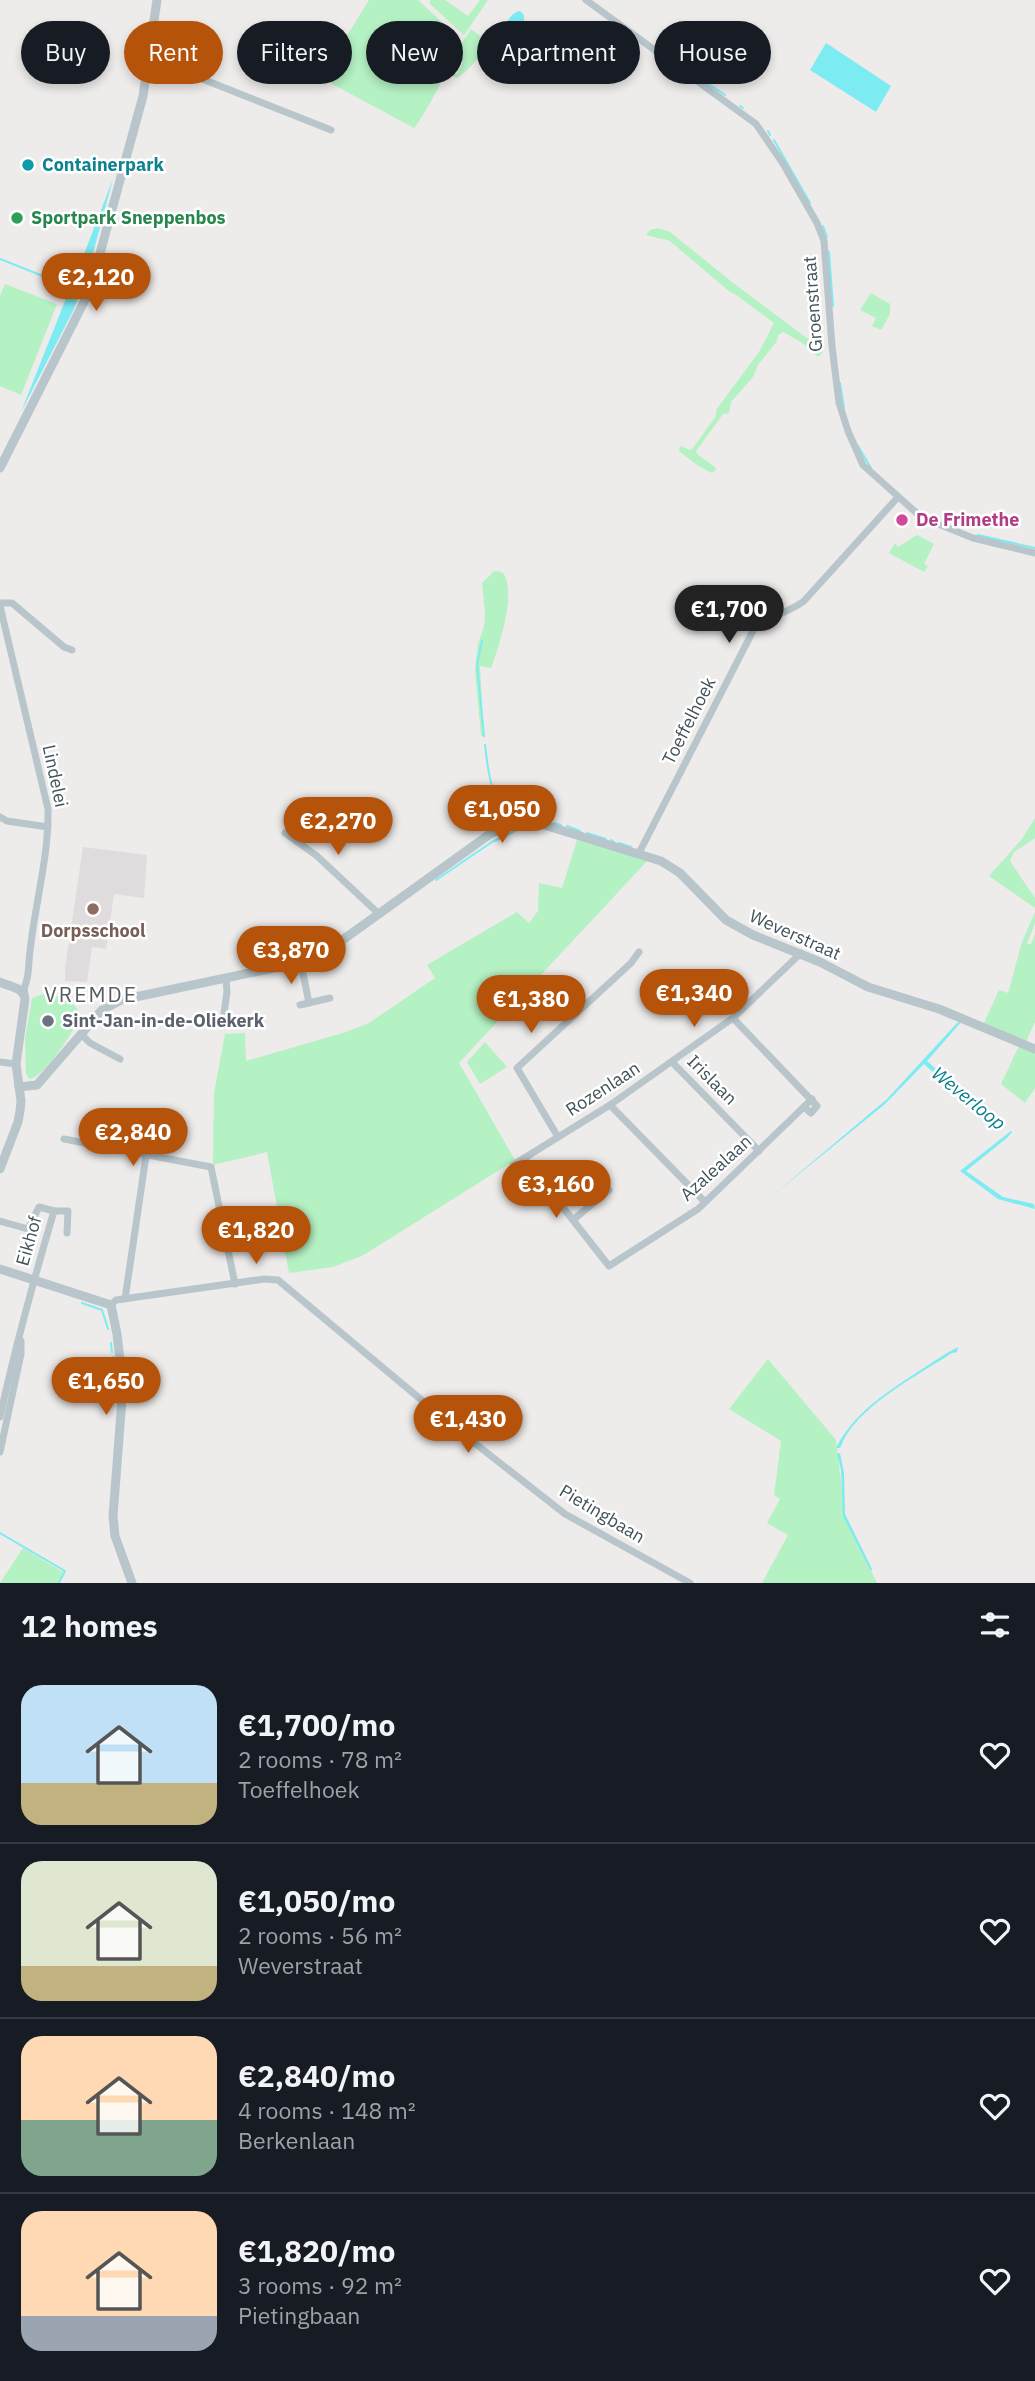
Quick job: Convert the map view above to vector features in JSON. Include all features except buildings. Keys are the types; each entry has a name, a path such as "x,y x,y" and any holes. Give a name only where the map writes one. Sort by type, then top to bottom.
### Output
{"street":[{"path":"154,21 157,0"},
{"name":"Groenstraat","path":"586,0 749,118 769,141 817,223 824,241 833,362 839,403 863,465 921,517 936,525 973,538 1035,553"},
{"path":"0,468 90,290 145,84"},
{"path":"215,84 331,130"},
{"name":"Toeffelhoek","path":"639,853 754,629 804,601 898,497"},
{"path":"0,605 12,603 64,647 72,650"},
{"name":"Lindelei","path":"0,605 48,809 48,827 25,995"},
{"path":"0,817 4,820 48,827"},
{"name":"Weverstraat","path":"81,1034 102,1010 121,1000 301,963 323,954 490,834 515,824 541,824 639,853 671,867 726,920 753,935 801,953 868,987 939,1009 1035,1049"},
{"path":"285,833 317,856 379,914"},
{"path":"558,1137 518,1072 519,1065 631,963 639,952"},
{"name":"Rozenlaan","path":"513,1165 610,1104 733,1018 801,953"},
{"path":"301,963 309,1003"},
{"path":"224,1013 226,979"},
{"path":"0,982 18,988 25,995 16,1064 21,1101 18,1122 0,1170"},
{"path":"300,1005 330,999"},
{"name":"Azalealaan","path":"573,1220 608,1266 705,1202 804,1107 811,1113 817,1107 733,1018"},
{"path":"19,1087 37,1085 81,1034 90,1043 120,1059"},
{"path":"0,1062 16,1064"},
{"name":"Irislaan","path":"671,1062 759,1150"},
{"path":"610,1104 705,1202"},
{"path":"64,1139 211,1167 235,1284"},
{"path":"125,1299 146,1156"},
{"path":"524,1158 573,1220 609,1190"},
{"name":"Eikhof","path":"0,1222 28,1228 39,1207 68,1210 67,1233"},
{"name":"Eikhof","path":"20,1337 54,1210"},
{"path":"0,1269 111,1305 123,1386 113,1516 115,1536 132,1583"},
{"name":"Pietingbaan","path":"111,1305 117,1300 278,1280 449,1423 565,1514 690,1583"},
{"path":"0,1417 14,1352 20,1337"},
{"path":"0,1452 3,1427 21,1354 20,1337"}],"shaded area":[{"name":"Dorpsschool","path":"83,847 147,855 144,898 114,894 106,949 92,947 87,982 65,981 65,968"}],"green space":[{"path":"369,0 418,0 441,21 366,21 366,84 440,84 414,128 332,84 352,84 352,27"},
{"path":"430,0 445,0 468,16 480,0 488,0 464,35 463,21 449,21 430,4"},
{"path":"471,29 477,34 477,58 463,73 463,63 463,41"},
{"path":"658,228 670,232 732,282 812,342 818,341 823,347 823,352 818,357 801,342 783,332 778,335 777,341 758,365 753,377 731,402 729,413 723,414 696,451 715,467 716,470 712,473 679,451 680,446 690,450 693,448 716,416 716,410 759,352 774,323 730,292 670,241 646,235 650,230"},
{"path":"5,284 57,304 21,395 0,386 0,296"},
{"path":"871,293 890,304 890,314 881,330 872,326 876,318 860,310"},
{"path":"917,535 934,544 924,564 928,566 924,572 889,553 895,543 898,547"},
{"path":"494,571 502,572 506,580 508,604 491,668 480,666 484,738 481,735 475,671 478,644 484,627 482,583"},
{"path":"1035,818 1035,838 1014,852 1010,861 1035,898 1035,908 989,876 1022,839"},
{"path":"577,840 648,860 459,1063 515,1160 362,1256 333,1267 289,1273 267,1152 213,1165 214,1093 225,1034 245,1033 246,1061 369,1023 435,978 427,965 517,912 529,923 538,911 539,883 562,888"},
{"path":"1035,912 1035,923 1027,944 1031,944 1035,934 1035,1022 1026,1041 984,1023 999,990 1008,993 1022,942"},
{"path":"46,993 71,1000 81,1015 52,1060 31,1079 26,1073 25,1039 32,998"},
{"path":"485,1042 507,1067 480,1084 467,1062"},
{"path":"1019,1046 1035,1053 1035,1088 1025,1103 1001,1084"},
{"path":"768,1359 836,1440 845,1515 877,1583 762,1583 788,1535 767,1523 780,1499 774,1495 781,1441 729,1409"},
{"path":"23,1548 63,1572 58,1583 0,1583"}],"water":[{"path":"520,11 524,15 524,21 508,21"},
{"path":"826,43 891,86 876,112 810,70"},
{"path":"113,179 92,257 84,254"},
{"path":"68,286 81,289 74,309 21,412 69,291"},
{"path":"962,1021 927,1061 962,1092 959,1095 924,1064 885,1104 772,1196 887,1099 957,1023"},
{"path":"1011,1131 1008,1137 966,1171 1003,1197 1034,1204 1035,1209 998,1199 960,1171"},
{"path":"958,1347 957,1352 905,1382 873,1406 848,1433 840,1448 836,1448 852,1424 871,1405 904,1381"},
{"path":"840,1453 844,1473 845,1514 871,1571 843,1516 841,1470 837,1454"}],"waterway":[{"path":"709,84 725,95"},
{"path":"768,131 770,135"},
{"path":"774,140 810,203"},
{"path":"823,226 827,237"},
{"path":"829,252 833,306"},
{"path":"0,259 68,286"},
{"path":"840,383 844,408"},
{"path":"858,446 871,468"},
{"path":"978,535 1035,548"},
{"name":"Weverloop","path":"482,641 477,664 484,736"},
{"name":"Weverloop","path":"485,745 494,792 504,806 512,811"},
{"name":"Weverloop","path":"519,813 527,815"},
{"name":"Weverloop","path":"532,816 547,821"},
{"name":"Weverloop","path":"554,823 561,825"},
{"name":"Weverloop","path":"567,826 580,831"},
{"path":"436,880 492,842 515,831"},
{"name":"Weverloop","path":"587,833 606,839"},
{"name":"Weverloop","path":"619,843 631,847"},
{"path":"82,1303 102,1310 108,1329"},
{"path":"111,1343 112,1352"},
{"path":"113,1357 115,1372"},
{"path":"0,1533 65,1571 59,1583"}],"place":[{"name":"Containerpark","path":"28,165"},
{"name":"Sportpark Sneppenbos","path":"17,218"},
{"name":"De Frimethe","path":"902,520"},
{"name":"Dorpsschool","path":"93,909"},
{"name":"Sint-Jan-in-de-Oliekerk","path":"48,1021"}],"district":[{"name":"VREMDE","path":"91,995"}]}
